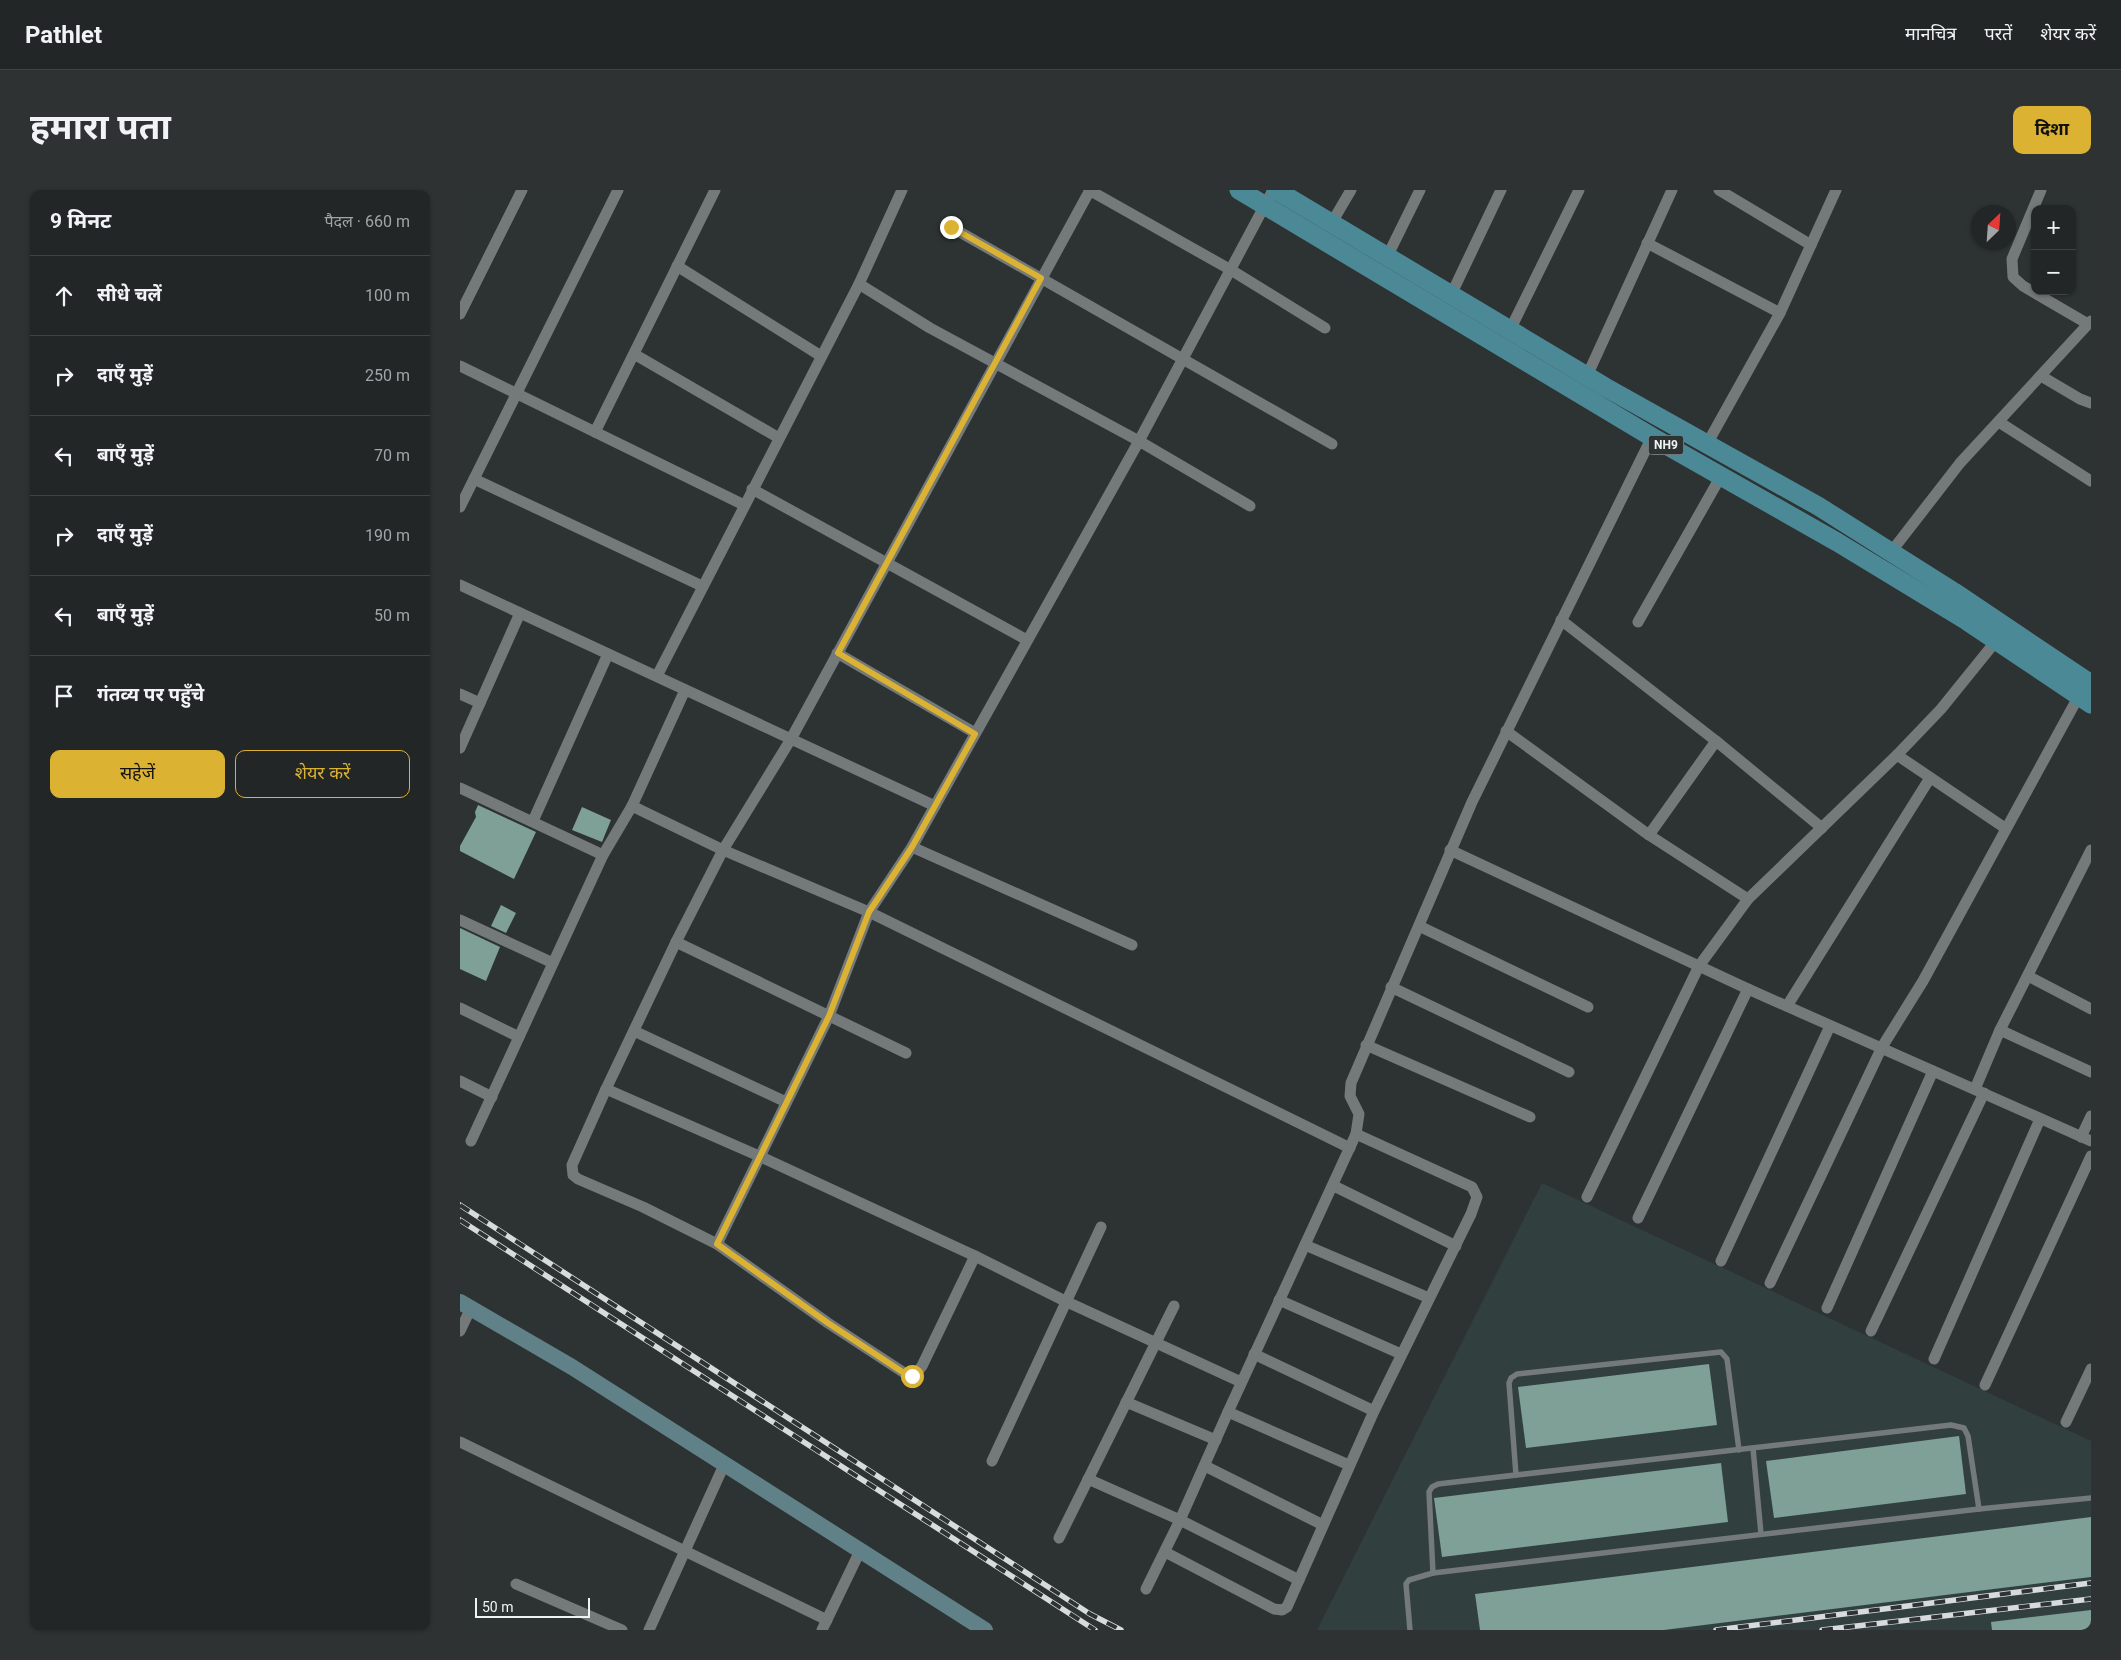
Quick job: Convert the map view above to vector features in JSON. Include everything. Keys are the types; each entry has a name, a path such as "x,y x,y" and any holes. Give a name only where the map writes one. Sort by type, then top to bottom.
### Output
{"main road":[{"name":"NH9","path":"1239,190 1271,195 1332,224 1587,376 1818,506 1891,552 2087,691"},
{"name":"NH9","path":"1271,195 1652,437 1837,542 1996,641 2087,691"}],"street":[{"path":"460,314 522,190"},
{"path":"460,507 618,190"},
{"path":"595,432 715,190"},
{"path":"657,676 859,284 902,190"},
{"path":"975,1256 922,1366 912,1376 904,1373 828,1323 717,1244 644,1207 573,1175 572,1166 606,1089 676,942 723,850 791,739 1090,190 1231,270 1324,328"},
{"path":"1332,224 1351,190"},
{"path":"1387,257 1420,190"},
{"path":"1451,295 1501,190"},
{"path":"1510,330 1579,190"},
{"path":"1587,376 1672,190"},
{"path":"1718,190 1811,245"},
{"path":"1707,444 1780,313 1836,190"},
{"path":"1891,552 1960,463 2089,322 2023,286 2013,277 2012,260 2041,190"},
{"path":"717,1244 829,1016 869,912 912,847 935,806 1139,441 1271,195"},
{"path":"951,227 1332,444"},
{"path":"1647,243 1780,313"},
{"path":"677,266 821,356"},
{"path":"859,284 930,328 1139,441 1250,506"},
{"path":"634,354 779,438"},
{"path":"460,366 744,505"},
{"path":"2040,376 2080,399 2091,403"},
{"path":"1999,422 2091,482"},
{"path":"1146,1589 1205,1466 1254,1354 1334,1186 1356,1134 1359,1114 1350,1096 1350,1089 1366,1045 1419,926 1450,850 1506,731 1652,437"},
{"path":"1638,622 1721,476"},
{"path":"474,480 702,586"},
{"path":"752,489 1027,640"},
{"path":"460,585 935,806"},
{"path":"460,748 520,613"},
{"path":"1561,620 1716,741 1822,828"},
{"path":"1587,1197 1699,966 1748,899 1897,755 1941,709 1996,641"},
{"path":"838,653 975,734"},
{"path":"533,821 608,654"},
{"path":"471,1141 603,855 632,806 685,690"},
{"path":"1770,1283 1882,1047 1923,981 2005,828 2087,691"},
{"path":"460,694 480,704"},
{"path":"1506,731 1649,835 1748,899"},
{"path":"1649,835 1716,741"},
{"path":"1897,755 2005,828"},
{"path":"1787,1006 1930,778"},
{"path":"460,788 603,855"},
{"path":"632,806 723,850 869,912 1350,1148"},
{"path":"912,847 1132,946"},
{"path":"1450,850 1748,989 2086,1139 2091,1116"},
{"path":"1870,1331 1979,1091 2000,1030 2091,850"},
{"path":"460,920 553,963"},
{"path":"1419,926 1588,1007"},
{"path":"676,942 906,1053"},
{"path":"2028,976 2091,1009"},
{"path":"1391,987 1569,1072"},
{"path":"1638,1218 1748,989"},
{"path":"460,1008 520,1037"},
{"path":"1721,1261 1830,1026"},
{"path":"2000,1030 2091,1072"},
{"path":"634,1031 786,1102"},
{"path":"1366,1045 1530,1117"},
{"path":"1827,1308 1933,1071"},
{"path":"460,1081 492,1097"},
{"path":"606,1089 759,1156 975,1256 1065,1301 1242,1382"},
{"path":"1934,1359 2040,1119"},
{"path":"1165,1552 1279,1610 1287,1607 1374,1411 1475,1205 1477,1197 1474,1189 1465,1183 1356,1134"},
{"path":"1985,1385 2091,1156"},
{"path":"1334,1186 1456,1246"},
{"path":"992,1461 1101,1227"},
{"path":"1305,1245 1429,1298"},
{"path":"1279,1300 1402,1354"},
{"path":"460,1331 466,1305 572,1367 985,1630"},
{"path":"1059,1538 1174,1306"},
{"path":"1254,1354 1374,1411"},
{"path":"2066,1422 2090,1376"},
{"path":"1126,1402 1216,1440"},
{"path":"1228,1412 1349,1465"},
{"path":"460,1442 685,1551 825,1625 860,1551"},
{"path":"649,1630 724,1465"},
{"path":"1205,1466 1323,1525"},
{"path":"1088,1479 1180,1520 1299,1580"},
{"path":"516,1584 622,1630"}],"lane":[{"path":"1516,1475 1510,1383 1511,1378 1516,1374 1721,1352 1726,1355 1727,1360 1739,1450"},
{"path":"1433,1573 1430,1489 1438,1484 1952,1425 1964,1428 1968,1436 1979,1509"},
{"path":"1753,1448 1761,1534"},
{"path":"1410,1630 1406,1584 1409,1580 1433,1573 1979,1509 2091,1498"}],"shaded area":[{"path":"1542,1183 2091,1441 2091,1630 1317,1630"}],"building":[{"path":"478,805 536,832 514,879 460,851 460,846 476,817 475,812"},
{"path":"582,807 611,820 602,842 572,830"},
{"path":"501,905 516,913 506,933 491,926"},
{"path":"460,928 500,947 486,981 460,969"},
{"path":"1709,1364 1717,1425 1526,1448 1518,1387"},
{"path":"1959,1436 1966,1494 1774,1518 1766,1461"},
{"path":"1721,1463 1728,1522 1442,1557 1434,1498"},
{"path":"2091,1517 2091,1577 1664,1630 1480,1630 1475,1594"},
{"path":"2091,1610 2091,1630 1992,1630 1991,1622"}],"railway":[{"path":"460,1205 1090,1614 1121,1630"},
{"path":"460,1220 1095,1630"},
{"path":"1716,1630 2091,1583"},
{"path":"1822,1630 2091,1599"}],"route":[{"path":"912,1376 904,1373 828,1323 717,1244 829,1016 869,912 912,847 975,734 838,653 1041,278 951,227"}]}
